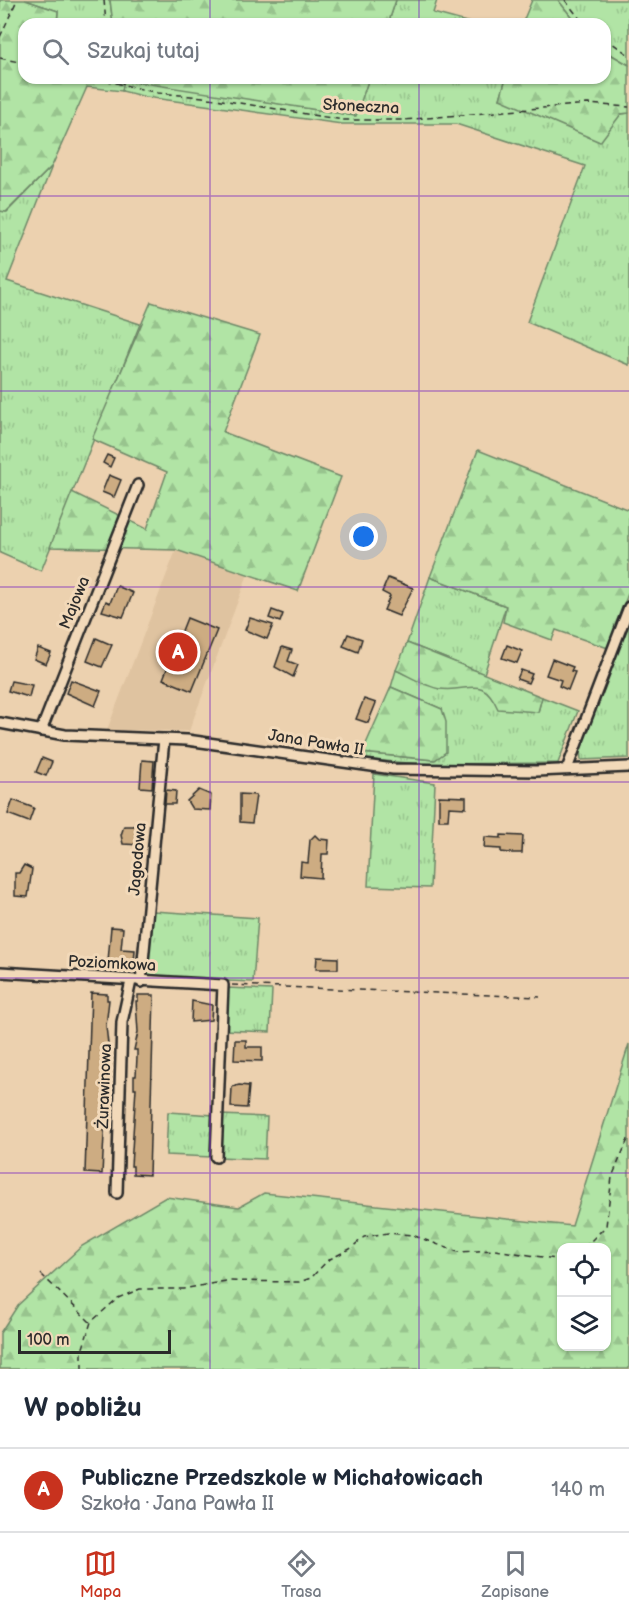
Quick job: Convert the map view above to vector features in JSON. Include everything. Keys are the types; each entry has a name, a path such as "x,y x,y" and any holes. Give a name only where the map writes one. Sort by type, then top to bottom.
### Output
{"street":[{"name":"Majowa","path":"41,731 138,485"},
{"path":"567,769 629,607"},
{"name":"Jana Pawła II","path":"0,723 65,735 164,739 239,746 393,769 629,767"},
{"name":"Jagodowa","path":"141,982 164,739"},
{"name":"Poziomkowa","path":"0,972 223,985"},
{"name":"Żurawinowa","path":"117,1193 122,1023 130,981"},
{"path":"216,1157 223,985"}],"path":[{"path":"0,37 17,0"},
{"path":"104,0 106,18"},
{"path":"565,0 579,18"},
{"path":"611,43 629,55"},
{"path":"0,58 18,62"},
{"name":"Słoneczna","path":"119,84 343,120 404,120 588,104 629,106"},
{"path":"223,985 540,997"},
{"path":"589,1243 606,1226 612,1178 629,1137"},
{"path":"82,1369 82,1351 91,1322 118,1298 140,1289 183,1288 225,1281 299,1282 311,1278 328,1260 350,1249 364,1237 388,1233 412,1234 458,1252 495,1250 557,1258"},
{"path":"41,1274 91,1322"}],"shaded area":[{"path":"176,550 248,574 189,731 107,730"}],"green space":[{"path":"0,0 25,0 58,11 57,18 18,18 18,84 123,84 122,91 87,87 52,166 6,212 0,211"},
{"path":"25,0 110,0 112,18 57,18 58,11"},
{"path":"110,0 396,0 390,18 112,18"},
{"path":"396,0 437,0 433,13 452,18 390,18"},
{"path":"532,0 558,0 572,18 524,18"},
{"path":"558,0 629,0 629,65 611,54 611,18 572,18"},
{"path":"611,54 629,65 629,113 621,114 600,142 500,99 504,84 611,84"},
{"path":"122,84 159,84 355,116 367,84 504,84 500,99 621,114 629,113 629,365 527,322 585,166 456,124 342,124 146,97 122,91"},
{"path":"150,84 367,84 356,116"},
{"path":"52,166 7,281 140,324 41,571 0,553 0,211 7,212"},
{"path":"151,302 260,335 223,432 341,477 298,591 176,550 50,547 72,492 147,529 167,472 92,439"},
{"path":"478,450 629,510 629,591 608,648 556,630 552,640 503,622 506,606 430,577"},
{"path":"430,577 506,606 484,674 407,643"},
{"path":"629,623 629,758 581,760 580,749"},
{"path":"407,643 542,697 538,712 498,709 486,691 480,688 450,690 435,688 396,670"},
{"path":"396,670 439,689 478,686 538,712 542,697 578,711 558,763 418,764 362,759 362,753 434,760 442,709 391,687"},
{"path":"391,687 442,709 446,722 446,752 435,760 362,753"},
{"path":"374,774 435,783 430,888 368,886"},
{"path":"153,911 258,918 253,982 153,978 148,974"},
{"path":"227,988 272,990 270,1032 225,1030"},
{"path":"629,1044 629,1369 0,1369 0,1333 18,1305 82,1246 166,1197 239,1207 264,1193 572,1226"},
{"path":"168,1112 214,1115 212,1157 166,1155"},
{"path":"221,1115 267,1117 265,1159 219,1157"}],"building":[{"path":"107,455 114,458 110,467 103,463"},
{"path":"109,475 121,480 114,497 102,492"},
{"path":"388,578 413,588 399,616 384,610 390,596 382,592"},
{"path":"117,586 133,593 123,617 102,611 106,601 110,603"},
{"path":"272,610 283,614 280,622 269,618"},
{"path":"187,618 217,630 192,691 163,679"},
{"path":"250,618 273,625 267,639 245,630"},
{"path":"348,634 362,639 358,652 343,646"},
{"path":"96,638 112,645 102,667 87,661"},
{"path":"507,645 522,651 517,663 502,658"},
{"path":"282,647 292,650 288,661 298,665 293,677 275,667"},
{"path":"38,648 51,653 46,664 34,659"},
{"path":"552,659 573,667 571,671 575,672 568,690 559,686 561,680 546,675"},
{"path":"521,670 532,674 528,683 517,679"},
{"path":"71,680 101,691 95,706 66,693"},
{"path":"11,681 32,685 29,697 8,691"},
{"path":"364,699 376,703 368,723 356,719"},
{"path":"42,758 52,762 46,776 36,772"},
{"path":"142,760 154,761 152,788 140,787"},
{"path":"166,790 176,791 175,804 165,804"},
{"path":"199,790 211,795 210,810 192,809 187,801"},
{"path":"240,794 256,795 252,823 240,822"},
{"path":"439,796 466,797 466,808 449,807 448,820 439,820"},
{"path":"13,800 34,808 29,822 8,814"},
{"path":"135,823 145,824 141,845 123,844 121,835 124,826 134,826"},
{"path":"315,835 319,839 329,840 328,854 322,854 321,878 300,876 301,862 308,863 310,840"},
{"path":"501,835 523,836 522,853 484,848 485,837 501,838"},
{"path":"24,865 32,869 28,897 15,896 15,873 19,873"},
{"path":"111,927 123,928 121,949 135,950 134,962 108,961"},
{"path":"317,957 338,958 338,969 316,969"},
{"path":"91,993 107,994 107,1000 109,1000 106,1026 108,1044 104,1069 104,1076 107,1076 102,1174 85,1173"},
{"path":"138,995 154,995 149,1175 133,1174 133,1166 131,1166 136,1088 134,1088 134,1076 136,1076 137,1050 134,1050 138,1032 136,1001 138,1001"},
{"path":"192,1001 212,1005 211,1020 191,1022"},
{"path":"235,1040 246,1040 246,1047 262,1047 262,1061 234,1060"},
{"path":"249,1086 247,1108 231,1107 232,1087"}],"place":[{"name":"Publiczne Przedszkole w Michałowicach","path":"178,652"}]}
